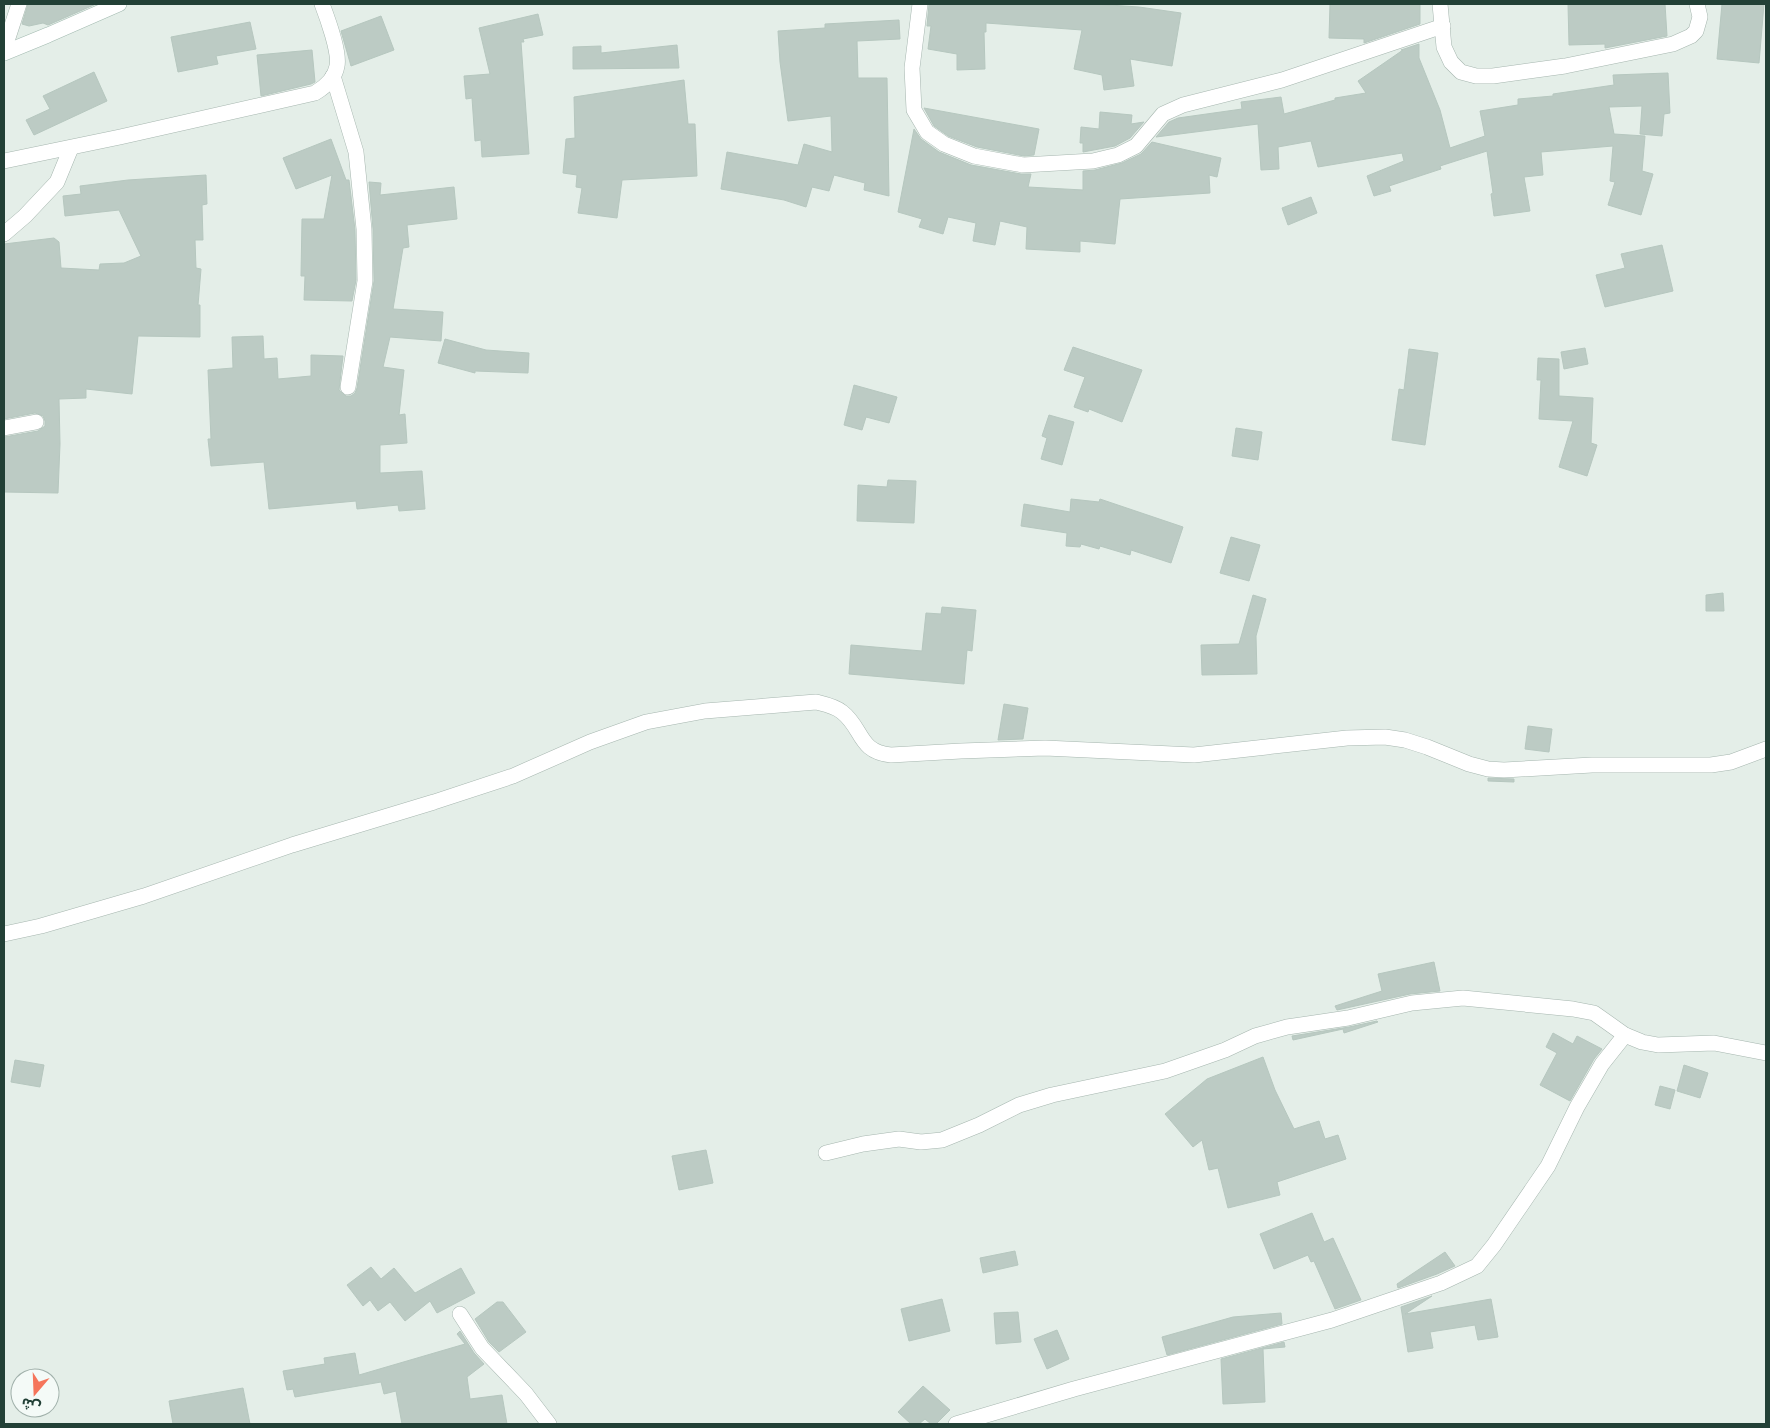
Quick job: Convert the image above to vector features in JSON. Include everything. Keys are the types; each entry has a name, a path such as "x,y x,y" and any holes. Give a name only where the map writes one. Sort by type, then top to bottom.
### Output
{"street":[{"path":"4,52 19,4"},
{"path":"4,52 119,4"},
{"path":"4,161 71,148 315,93 325,86 338,66 337,56 322,4"},
{"path":"920,4 912,68 914,110 926,132 944,144 974,156 1023,165 1093,161 1118,155 1136,146 1162,114 1183,105 1212,96 1282,80 1442,26"},
{"path":"1440,4 1444,47 1450,62 1461,72 1476,76 1493,76 1564,66 1673,44 1692,36 1696,31 1700,17 1697,4"},
{"path":"333,76 356,152 364,229 364,281 348,387"},
{"path":"4,234 25,216 57,182 71,148"},
{"path":"4,428 36,422"},
{"path":"4,934 41,926 144,896 292,844 513,776 590,742 646,722 705,710 816,702 832,706 842,712 850,720 863,741 873,751 891,755 1044,748 1194,755 1347,738 1385,737 1405,740 1469,764 1488,769 1504,770 1592,765 1711,765 1731,762 1766,749"},
{"path":"826,1153 863,1144 899,1140 921,1142 942,1140 979,1125 1019,1105 1052,1095 1165,1072 1225,1050 1255,1036 1287,1027 1348,1018 1412,1003 1463,998 1573,1009 1594,1013 1625,1035 1642,1042 1658,1045 1714,1043 1766,1053"},
{"path":"956,1424 1074,1389 1332,1320 1442,1283 1477,1266 1494,1245 1548,1166 1577,1107 1602,1064 1625,1035"},
{"path":"460,1314 482,1348 526,1394 549,1424"}],"building":[{"path":"28,4 96,4 48,25 43,23 29,26 22,24"},
{"path":"929,4 1094,4 1139,7 1181,13 1172,66 1130,59 1134,86 1104,90 1102,75 1074,69 1082,30 986,23 986,32 984,32 985,69 957,70 957,54 928,49 931,26 927,26"},
{"path":"1330,4 1420,4 1420,24 1364,43 1364,39 1329,38"},
{"path":"1568,4 1665,4 1667,36 1605,48 1605,44 1569,45"},
{"path":"1722,4 1764,4 1759,63 1717,59"},
{"path":"538,14 543,35 523,39 524,42 521,42 529,154 482,157 481,140 475,141 472,98 466,99 464,76 490,74 479,28"},
{"path":"381,16 394,50 351,66 341,31"},
{"path":"899,20 900,39 857,41 858,78 887,78 889,196 864,190 865,183 834,175 829,191 812,187 806,207 784,200 721,189 727,152 798,165 804,144 832,152 831,116 788,121 778,31 825,28 825,24"},
{"path":"250,22 256,49 216,56 218,64 178,72 171,37"},
{"path":"1419,44 1419,58 1440,110 1450,148 1485,136 1480,111 1518,105 1518,99 1553,96 1553,94 1614,85 1613,75 1668,73 1670,113 1664,114 1662,136 1640,134 1642,106 1609,107 1614,134 1645,136 1642,171 1653,174 1641,215 1608,205 1615,182 1610,181 1613,146 1541,152 1543,175 1524,177 1530,211 1494,216 1487,151 1440,166 1441,169 1389,186 1391,191 1374,196 1367,176 1404,161 1402,153 1318,167 1311,141 1278,147 1279,169 1261,170 1258,124 1156,137 1169,122 1178,118 1242,109 1241,102 1281,97 1284,114 1335,100 1335,98 1366,93 1358,81 1403,50 1401,50"},
{"path":"677,45 679,68 573,69 573,47 601,46 601,53"},
{"path":"312,50 315,82 261,96 257,55"},
{"path":"94,72 107,101 34,135 26,120 50,109 43,96"},
{"path":"684,80 688,124 695,124 697,176 622,180 617,218 578,213 582,188 576,187 577,175 563,173 566,139 575,138 574,97"},
{"path":"924,108 1039,129 1034,155 1024,156 977,147 948,136 934,126"},
{"path":"1100,112 1132,115 1131,124 1144,122 1130,138 1115,146 1083,152 1083,143 1080,143 1081,127 1099,129"},
{"path":"914,129 921,139 939,152 971,165 1031,174 1028,187 1083,190 1083,171 1122,163 1141,154 1152,142 1221,158 1217,177 1209,175 1210,193 1120,199 1115,244 1080,241 1080,252 1026,249 1027,227 1000,221 995,245 973,241 976,223 948,217 943,234 919,227 922,219 898,212"},
{"path":"331,139 346,180 349,180 355,230 356,280 352,301 304,300 305,276 301,276 302,219 324,219 332,175 296,189 283,158"},
{"path":"206,175 207,204 202,205 203,240 195,240 196,268 201,269 198,305 200,305 200,337 138,336 132,394 86,389 86,398 59,399 58,493 4,492 4,437 38,431 45,426 45,421 43,416 35,413 4,419 4,244 54,238 59,242 61,268 99,270 100,264 124,263 141,256 119,210 65,216 63,196 81,194 80,186 128,180"},
{"path":"369,182 381,183 380,195 454,187 457,219 407,225 409,247 403,248 393,309 443,312 441,341 390,337 383,367 404,370 399,415 405,414 407,443 380,445 380,473 422,471 425,509 399,511 398,505 357,509 356,501 269,509 264,462 211,466 208,439 211,439 208,370 233,368 232,337 263,336 264,359 277,358 278,379 311,376 311,355 343,356 339,390 346,396 351,396 355,393 374,281 373,229"},
{"path":"1311,197 1317,213 1288,225 1282,208"},
{"path":"1662,245 1673,291 1605,307 1596,275 1625,268 1621,254"},
{"path":"445,339 486,350 529,353 528,373 475,371 475,373 438,363"},
{"path":"1073,347 1142,370 1122,422 1089,409 1088,412 1074,407 1085,377 1064,370"},
{"path":"1585,348 1588,364 1564,369 1561,352"},
{"path":"1409,349 1438,353 1425,445 1392,440 1399,389 1404,390"},
{"path":"1538,358 1559,359 1559,396 1593,398 1591,443 1597,445 1587,476 1559,467 1573,421 1539,419 1541,380 1537,380"},
{"path":"854,385 897,397 889,423 866,417 862,430 844,425"},
{"path":"1049,415 1074,422 1062,465 1041,459 1047,438 1042,436"},
{"path":"1236,428 1262,432 1258,460 1232,456"},
{"path":"888,480 916,481 914,523 857,521 858,485 887,487"},
{"path":"1071,499 1099,502 1100,499 1183,527 1171,563 1131,550 1130,555 1100,546 1099,549 1081,544 1080,547 1066,546 1067,533 1021,526 1024,504 1070,512"},
{"path":"1231,537 1260,545 1249,581 1220,573"},
{"path":"1723,593 1724,611 1706,611 1706,595"},
{"path":"1253,595 1266,599 1256,636 1257,674 1202,675 1201,645 1239,644"},
{"path":"942,607 976,610 972,651 967,650 964,684 849,674 851,645 922,651 926,613 941,614"},
{"path":"1004,704 1028,708 1023,739 998,740"},
{"path":"1528,726 1552,729 1549,752 1525,749"},
{"path":"1488,778 1514,779 1514,782 1488,781"},
{"path":"1434,962 1440,991 1410,994 1337,1010 1335,1006 1382,991 1378,974"},
{"path":"1377,1021 1344,1033 1343,1029 1293,1040 1292,1036 1349,1027"},
{"path":"1553,1033 1573,1044 1577,1036 1602,1049 1594,1059 1570,1101 1540,1085 1557,1053 1546,1047"},
{"path":"1263,1057 1275,1090 1294,1129 1319,1121 1325,1139 1338,1135 1346,1159 1277,1182 1280,1195 1228,1208 1218,1168 1209,1170 1202,1140 1193,1147 1165,1114 1207,1079"},
{"path":"15,1060 44,1065 40,1087 11,1082"},
{"path":"1684,1065 1708,1073 1700,1098 1677,1091"},
{"path":"1660,1086 1675,1090 1670,1109 1655,1105"},
{"path":"706,1150 713,1183 679,1190 672,1156"},
{"path":"1312,1213 1324,1242 1333,1238 1361,1300 1335,1309 1314,1261 1311,1262 1308,1255 1274,1269 1260,1234"},
{"path":"1015,1251 1018,1265 983,1273 980,1258"},
{"path":"1445,1252 1455,1266 1398,1288 1397,1284"},
{"path":"371,1267 381,1279 394,1268 415,1293 461,1268 475,1293 437,1313 430,1301 405,1321 390,1302 378,1311 370,1300 363,1306 347,1285"},
{"path":"1432,1296 1405,1314 1491,1299 1498,1337 1478,1340 1475,1325 1430,1332 1433,1348 1408,1352 1401,1307"},
{"path":"942,1299 950,1331 909,1341 901,1309"},
{"path":"497,1302 503,1302 526,1332 499,1352 489,1342 475,1319"},
{"path":"1018,1312 1021,1342 996,1344 994,1313"},
{"path":"1281,1313 1282,1324 1167,1355 1162,1337 1233,1317"},
{"path":"1057,1330 1069,1359 1047,1369 1034,1339"},
{"path":"460,1331 474,1353 484,1364 467,1377 470,1399 502,1395 507,1424 402,1424 396,1391 384,1394 381,1382 295,1397 293,1389 287,1390 283,1371 325,1364 324,1358 355,1353 359,1375 465,1344 457,1334"},
{"path":"1284,1342 1285,1347 1263,1349 1265,1402 1223,1404 1221,1359"},
{"path":"923,1386 950,1410 936,1424 931,1424 925,1419 919,1424 911,1424 898,1412"},
{"path":"243,1388 250,1424 173,1424 169,1401"}]}
